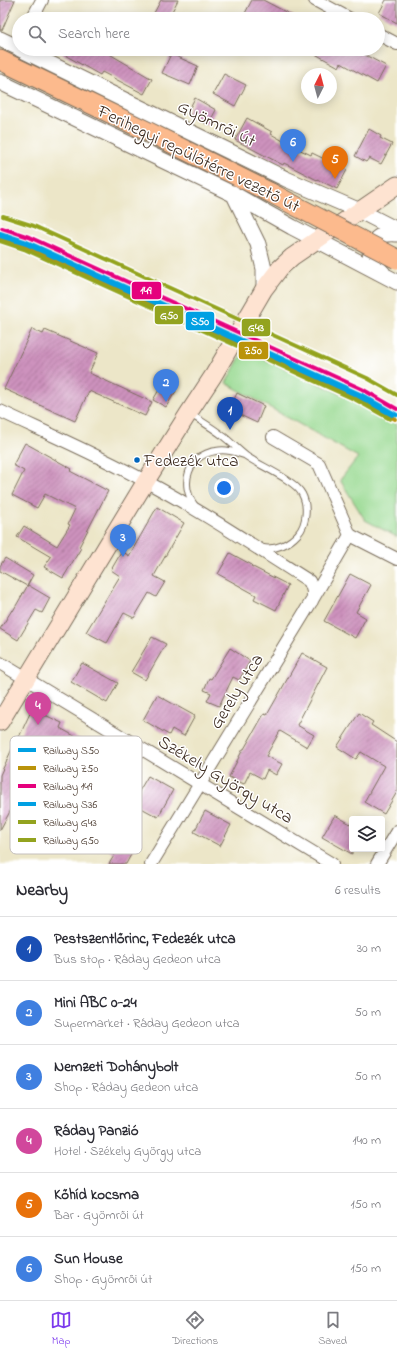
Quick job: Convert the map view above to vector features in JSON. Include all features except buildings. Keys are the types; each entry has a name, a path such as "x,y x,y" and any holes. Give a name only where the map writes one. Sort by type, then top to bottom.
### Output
{"main road":[{"name":"Ferihegyi repülőtérre vezető út","path":"0,60 271,193 397,259"},
{"path":"0,722 146,481 213,376 264,288 285,263 397,185"}],"street":[{"path":"36,12 42,0"},
{"path":"315,0 337,12"},
{"path":"385,38 397,44"},
{"name":"Gyömrői út","path":"0,39 12,43"},
{"name":"Gyömrői út","path":"39,56 286,179 360,211 397,230"},
{"path":"0,82 141,148 235,195 391,279"},
{"path":"235,195 259,199 285,210 295,205 299,196 298,187 286,179"},
{"path":"235,195 258,244 264,269 264,288"},
{"path":"391,279 371,259 370,252 373,241 380,236 389,233 397,234"},
{"path":"0,411 146,481 200,512 309,581 313,592 311,602"},
{"path":"273,437 319,464 350,535 397,559"},
{"name":"Gerely utca","path":"151,864 311,602 350,535"},
{"name":"Székely György utca","path":"0,662 120,736"},
{"name":"Székely György utca","path":"142,749 332,864"},
{"path":"377,864 397,831"}],"lane":[{"path":"188,414 218,432 247,456 292,484 301,492 306,504 301,530 293,540 280,547 271,549 257,548"},
{"path":"200,512 193,503 187,484 188,472 194,462 205,454 217,450 232,451 247,456"}],"green space":[{"path":"244,350 357,401 397,424 397,537 365,520 340,480 358,457 226,383"}],"rail line":[{"name":"G43","path":"3,216 34,226 367,378 397,395"},
{"name":"149","path":"2,228 29,237 362,389 397,409"},
{"name":"S50","path":"0,233 27,242 360,394 397,415"},
{"name":"S36","path":"0,236 26,244 358,396 392,415"},
{"name":"Z50","path":"0,238 25,247 358,398 395,419"},
{"name":"G50","path":"0,241 24,249 356,400 390,419"}],"place":[{"name":"Sun House","path":"293,162"},
{"name":"Kőhíd kocsma","path":"335,179"},
{"name":"Mini ABC 0-24","path":"166,402"},
{"name":"Pestszentlőrinc, Fedezék utca","path":"230,430"},
{"name":"Fedezék utca","path":"137,460"},
{"name":"Nemzeti Dohánybolt","path":"123,557"},
{"name":"Ráday Panzió","path":"38,725"}]}
